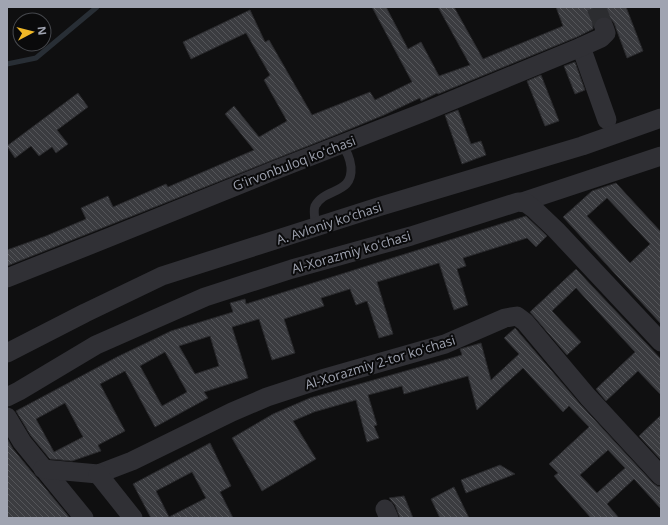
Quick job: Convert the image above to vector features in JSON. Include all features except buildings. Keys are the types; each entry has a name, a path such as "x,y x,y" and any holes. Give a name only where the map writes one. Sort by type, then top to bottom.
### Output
{"street":[{"name":"Gʻirvonbuloq koʻchasi","path":"7,278 424,112 581,47 601,38 606,33 604,27"},
{"path":"581,47 607,120"},
{"name":"A. Avloniy ko‘chasi","path":"7,353 162,276 582,146 660,120"},
{"name":"Al-Xorazmiy koʻchasi","path":"7,397 96,345 205,297 292,269 410,236 522,202 661,156"},
{"path":"522,202 534,209 556,230 661,342"},
{"name":"Al-Xorazmiy 2-tor koʻchasi","path":"43,469 98,474 132,461 232,412 267,397 322,379 445,344 505,318 517,316 525,322 588,397 661,476"},
{"path":"7,417 22,442 84,518"},
{"path":"98,474 133,518"}],"lane":[{"path":"316,228 314,208 318,202 340,189 348,182 351,175 348,157 341,144"}],"waterway":[{"path":"7,64 36,58 97,7"}],"tunnel":[{"path":"596,7 604,27"}]}
